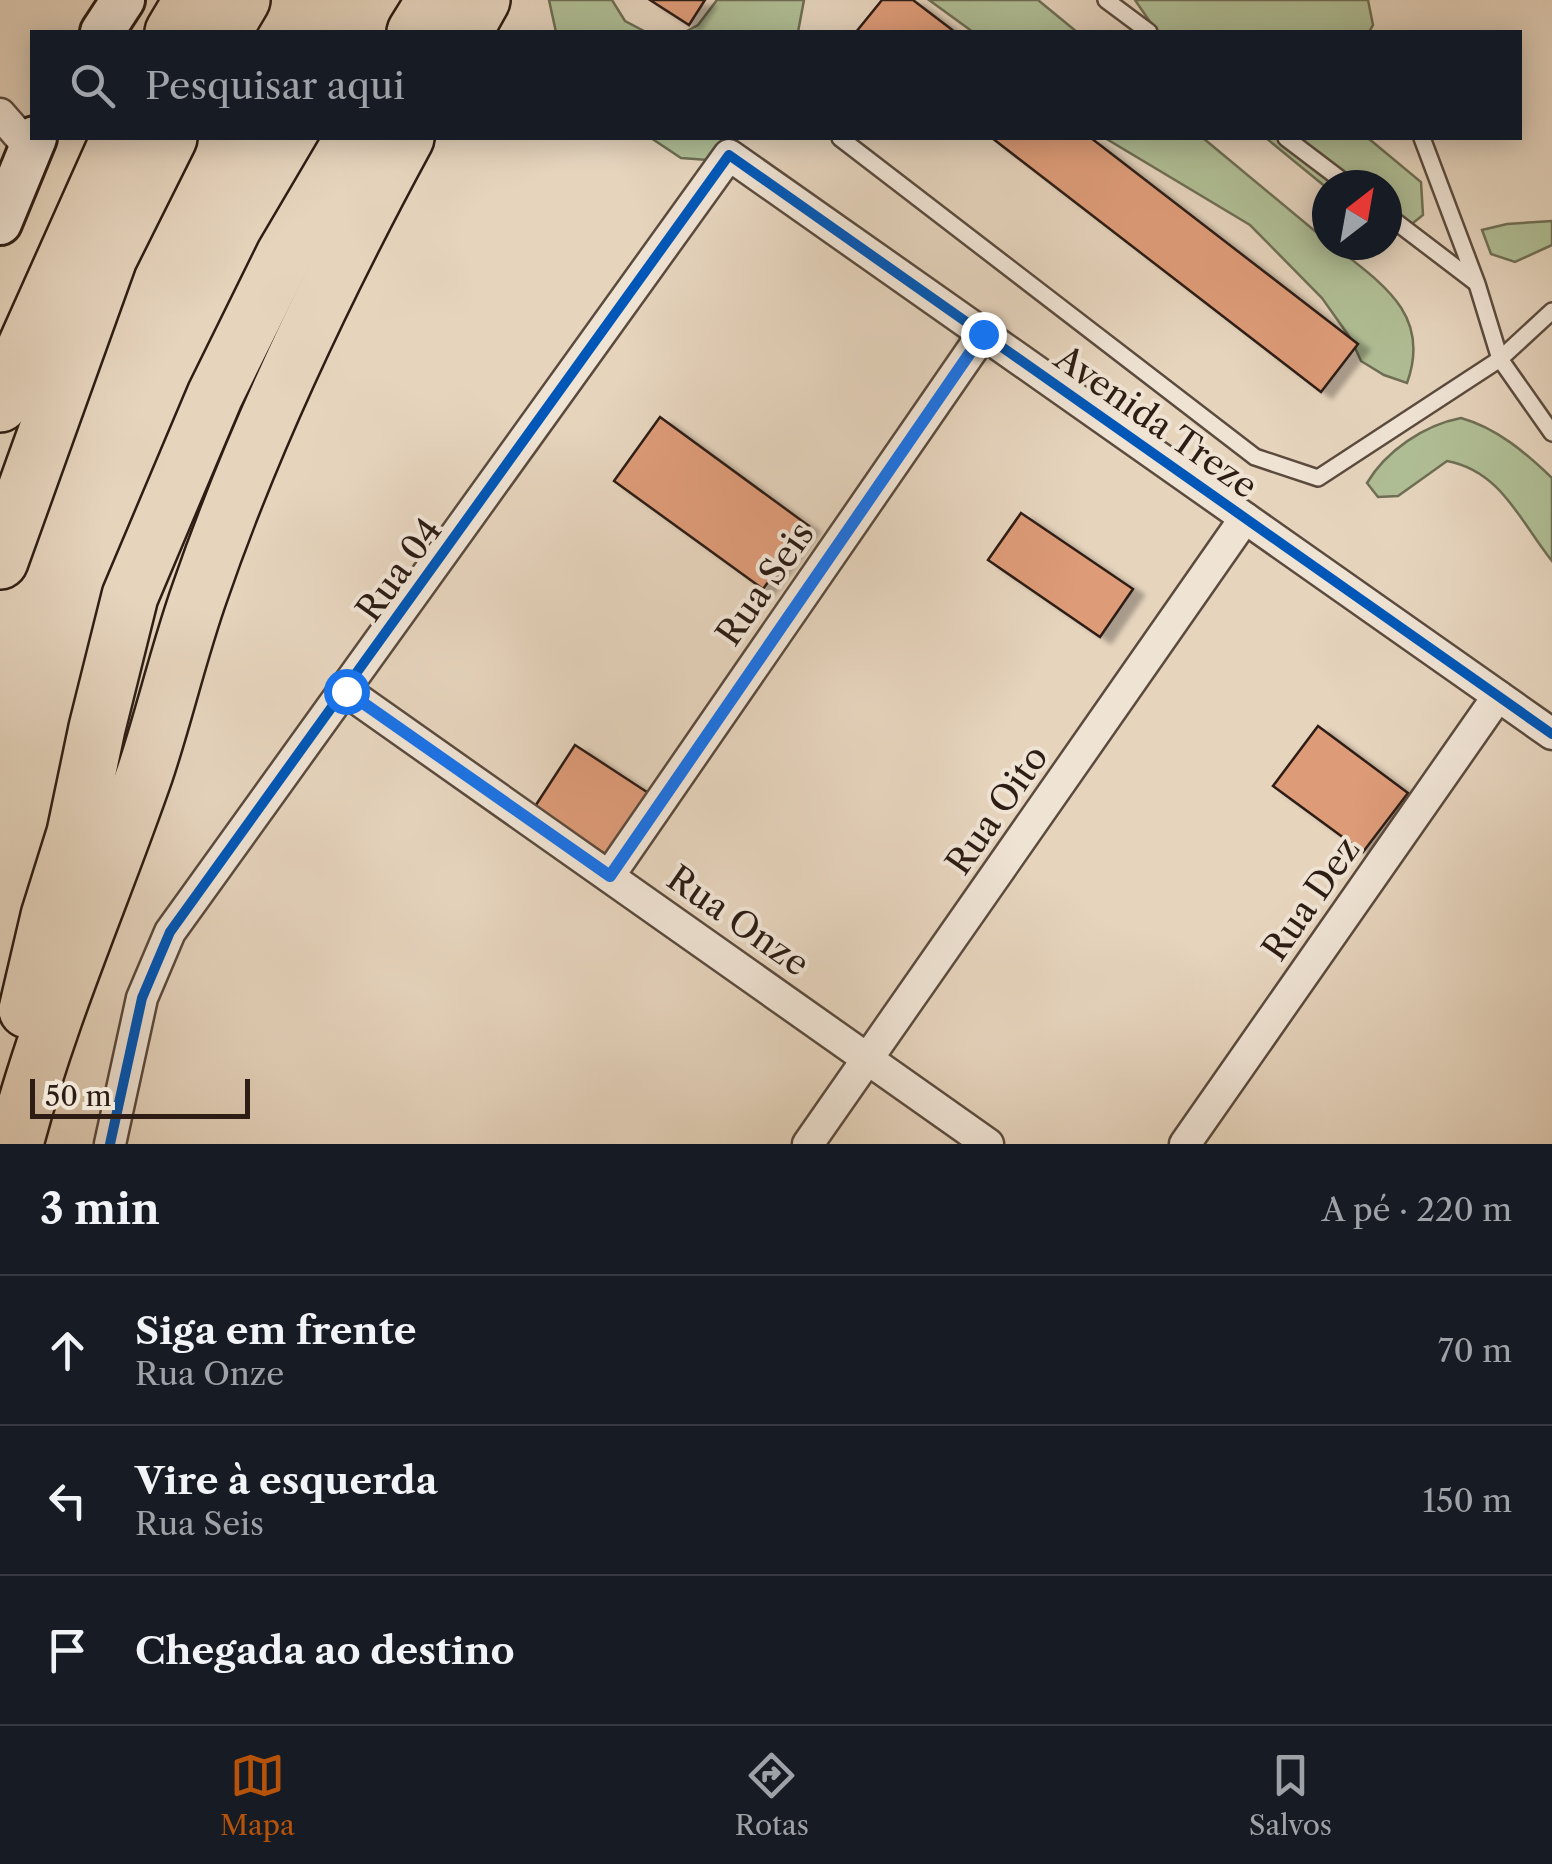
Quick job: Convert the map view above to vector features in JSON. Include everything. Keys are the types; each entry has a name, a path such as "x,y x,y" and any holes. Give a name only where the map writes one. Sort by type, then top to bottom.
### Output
{"highway":[{"path":"174,30 192,0"},
{"path":"224,30 242,0"},
{"path":"416,30 435,0"},
{"path":"465,30 482,0"},
{"path":"0,404 118,140"},
{"path":"0,561 109,258 167,140"},
{"path":"30,1088 22,1047 28,1008 49,916 75,833 130,596 224,378 284,255 352,140"},
{"path":"15,1144 30,1088 146,770 200,592 264,429 370,204 405,140"}],"street":[{"path":"103,30 123,0"},
{"path":"0,114 32,142 0,222"},
{"name":"Avenida Treze","path":"732,146 983,334 1552,734"},
{"name":"Rua 04","path":"110,1144 142,998 170,932 732,146"},
{"name":"Rua Seis","path":"610,876 983,334"},
{"name":"Rua Oito","path":"808,1144 1245,518"},
{"name":"Rua Onze","path":"346,691 988,1144"},
{"name":"Rua Dez","path":"1185,1144 1498,696"}],"lane":[{"path":"1106,0 1145,30"},
{"path":"843,140 1255,456 1318,478 1500,358 1552,312"},
{"path":"1289,140 1328,170"},
{"path":"1423,140 1477,284 1500,358 1552,433"},
{"path":"1402,226 1477,284"}],"green space":[{"path":"549,0 612,0 625,21 642,30 556,30"},
{"path":"717,0 804,0 798,30 689,30 698,25"},
{"path":"929,0 1038,0 1075,30 970,30"},
{"path":"1135,0 1368,0 1373,25 1370,30 1156,30"},
{"path":"654,140 734,140 708,160 681,158"},
{"path":"1108,140 1205,140 1312,229 1312,260 1352,260 1397,302 1413,338 1407,383 1361,361 1351,339 1322,298 1250,225"},
{"path":"1268,140 1370,140 1421,182 1423,215 1403,231 1402,170 1312,170 1312,176"},
{"path":"1552,221 1552,245 1515,262 1491,254 1482,230 1507,224"},
{"path":"1461,418 1499,435 1552,478 1552,561 1496,486 1466,467 1447,461 1398,496 1378,497 1367,483 1384,460 1407,441"}],"building":[{"path":"650,0 705,0 689,25"},
{"path":"882,0 913,0 952,30 858,30"},
{"path":"995,140 1094,140 1358,344 1321,392"},
{"path":"660,417 809,526 763,589 614,481"},
{"path":"1021,513 1133,589 1100,637 988,560"},
{"path":"1318,726 1408,793 1363,852 1273,786"},
{"path":"575,745 650,794 610,857 534,808"}],"cycle path":[{"path":"110,1144 142,998 170,932 729,155 1552,734"}],"route":[{"path":"346,691 610,876 983,334"}]}
